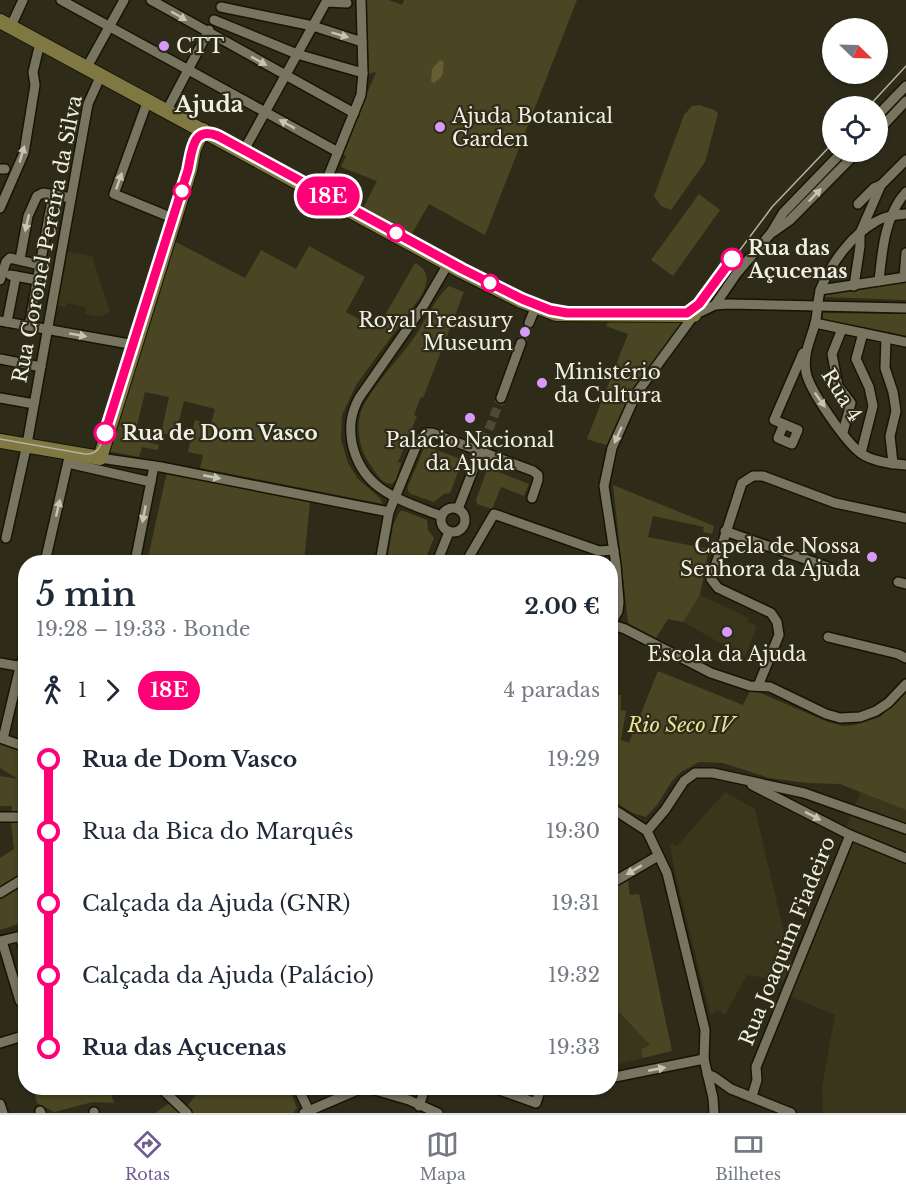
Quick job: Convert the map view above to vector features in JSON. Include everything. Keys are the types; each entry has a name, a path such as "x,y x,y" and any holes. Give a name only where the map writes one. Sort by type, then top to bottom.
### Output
{"street":[{"path":"23,0 5,23 448,264 556,314 694,315 715,305 906,308"},
{"path":"61,0 338,152"},
{"path":"87,67 124,0"},
{"path":"151,0 354,113"},
{"path":"321,194 361,95 363,73 361,0"},
{"path":"243,152 326,2 347,3"},
{"path":"166,110 223,3 313,26 362,42"},
{"path":"214,20 297,54 363,73"},
{"path":"0,208 24,153 35,85 33,72 40,43"},
{"name":"Rua Coronel Pereira da Silva","path":"6,538 41,367 88,101 101,75"},
{"path":"888,105 906,86"},
{"path":"148,100 114,194 175,219"},
{"path":"888,120 906,101"},
{"path":"99,458 175,219 193,153 203,130"},
{"path":"854,286 860,233 881,185 906,160"},
{"path":"715,305 737,273 771,233 783,213 832,162"},
{"path":"771,233 790,220 847,162"},
{"path":"858,204 874,188 881,185"},
{"path":"879,282 883,247 891,216 906,192"},
{"path":"20,259 28,216 37,196 48,194 71,198"},
{"path":"29,326 48,194"},
{"path":"820,290 830,269 860,233 876,221 906,214"},
{"path":"820,290 905,277 906,253"},
{"path":"38,272 20,259 8,260 2,277 38,272 57,275"},
{"path":"441,516 395,497 365,474 358,463 350,422 352,411 367,384 424,305 448,264"},
{"path":"16,276 4,322 135,345"},
{"name":"Rua 4","path":"820,290 815,323 807,346 806,372 810,387 861,453 873,459 906,465"},
{"path":"529,324 536,306"},
{"path":"614,555 604,486 612,448 636,394 694,315"},
{"path":"815,323 906,342"},
{"path":"842,329 832,354 838,386 851,403 843,432"},
{"path":"861,453 873,406 869,387 856,359 862,333"},
{"path":"886,338 885,368 893,392 896,411 890,436 893,464"},
{"path":"501,398 521,344"},
{"path":"784,424 774,420 807,346"},
{"path":"0,359 41,367"},
{"path":"0,398 34,404"},
{"path":"381,555 389,512 418,442 424,433 432,433 482,447 538,475 532,498"},
{"path":"0,441 26,446 151,482"},
{"path":"458,509 482,447"},
{"path":"69,458 99,458 154,466 389,512"},
{"path":"47,555 69,458"},
{"path":"136,555 154,466"},
{"path":"758,686 779,635 778,626 771,613 712,583 711,576 742,483 753,476 759,476 835,503 906,518"},
{"path":"441,516 450,508 458,509 464,514 465,522 461,530 449,532"},
{"path":"470,555 494,514 599,551 614,550"},
{"path":"441,516 442,525 449,532"},
{"path":"725,531 845,573"},
{"path":"440,555 449,532"},
{"path":"618,627 711,673 750,686 773,688 831,716 851,718 876,711 888,703 906,684"},
{"path":"828,638 898,654 906,658"},
{"path":"0,663 18,666"},
{"path":"18,682 3,739 18,744"},
{"path":"646,831 665,810 684,781 695,773 713,772 804,793 906,829"},
{"path":"742,780 850,835 906,858"},
{"path":"790,804 795,795 804,793"},
{"path":"618,812 646,831 667,873 705,1030 704,1059 714,1113"},
{"path":"0,817 18,817"},
{"name":"Rua Joaquim Fiadeiro","path":"752,1096 757,1080 756,1067 850,835"},
{"path":"618,879 658,856"},
{"path":"0,893 18,882"},
{"path":"18,937 1,941 18,995"},
{"path":"0,1043 18,1037"},
{"path":"618,1076 704,1059"},
{"path":"707,1074 731,1089 791,1113"},
{"path":"168,1095 187,1113"},
{"path":"300,1095 306,1112 346,1095"},
{"path":"392,1095 438,1113"},
{"path":"419,1106 423,1095"},
{"path":"514,1095 536,1103 539,1095"},
{"path":"0,1104 3,1113"}],"shaded area":[{"path":"440,60 444,62 443,74 434,83 431,81 432,69"},
{"path":"65,251 92,256 110,312 100,317 85,314 86,307 67,303 66,307 56,305"},
{"name":"Escola da Ajuda","path":"700,595 749,618 748,622 757,626 745,657 683,622"},
{"path":"865,781 906,797 906,1113 823,1113 822,1088 835,1015 780,992"},
{"path":"725,792 755,809 791,963 783,981 747,975 725,1015 717,1010 713,1014 710,1013 670,845 671,843 677,846"},
{"path":"618,1012 651,1046 641,1049 643,1058 618,1064"}],"green space":[{"name":"Ajuda Botanical Garden","path":"366,0 389,0 402,5 404,0 577,0 485,235 429,204 411,235 363,208 377,181 341,167 346,156 342,154 376,72 369,74"},
{"path":"699,105 715,110 718,114 705,162 671,210 661,206 654,196 684,115 692,106"},
{"path":"699,194 720,210 673,276 651,260"},
{"path":"174,241 245,278 261,250 296,269 309,246 365,277 346,312 377,329 415,263 424,270 427,278 421,296 356,385 342,415 341,439 348,463 358,479 380,498 383,504 200,468 203,455 188,452 195,420 211,424 215,409 184,401 175,436 161,433 169,397 145,392 134,439 159,445 158,450 142,447 139,457 108,451"},
{"path":"906,279 906,300 821,297 823,292"},
{"path":"449,286 464,292 423,398 421,397 414,415 417,416 398,462 401,463 396,480 388,484 378,476 362,449 359,435 360,415 369,397"},
{"path":"823,313 906,314 906,338 823,320"},
{"path":"609,319 683,320 634,388 611,442 606,445 587,439 628,334 606,326"},
{"path":"425,446 461,459 462,462 450,493 444,494 434,502 408,491"},
{"path":"491,469 529,484 524,496 501,487 492,509 477,504 476,500 486,472"},
{"path":"167,472 310,502 305,555 149,555"},
{"path":"613,485 714,526 712,534 703,532 704,527 653,516 648,537 709,549 700,595 683,622 668,619 656,638 628,623"},
{"path":"400,511 427,520 428,530 434,538 427,555 388,555 393,525"},
{"name":"Rio Seco IV","path":"658,671 743,705 751,689 828,722 843,726 855,725 880,717 906,693 906,810 840,784 769,778 723,763 699,762 681,772 672,781 657,805 646,817 618,804 618,695 621,695 621,710 626,711 621,740 629,743"},
{"path":"0,740 18,745 18,779 0,768"},
{"path":"0,776 18,779 18,924 0,930 0,858 14,849 12,806 0,806"},
{"path":"628,879 630,895 639,894 672,1051 643,1058 641,1049 650,1045 618,1011 618,885"},
{"path":"35,1095 111,1095 114,1103 93,1102 54,1112 37,1103"},
{"path":"196,1095 292,1095 297,1108 293,1113 155,1113 173,1101 184,1110"}],"tunnel":[{"path":"521,343 529,323"},
{"path":"484,442 501,398"}],"tram line":[{"path":"878,96 906,66"},
{"name":"18E","path":"105,433 188,170 194,143 202,134 209,133 218,136 462,269 522,299 557,312 691,312 732,259"},
{"path":"0,439 85,454 93,453 99,448 106,433 188,170 192,149 198,138 203,135 218,136 380,226 522,300 544,309 567,313 691,312 699,305 772,207 822,154"}],"place":[{"name":"CTT","path":"164,46"},
{"name":"Ajuda Botanical Garden","path":"440,127"},
{"name":"Rua das Açucenas","path":"732,259"},
{"name":"Royal Treasury Museum","path":"525,332"},
{"name":"Ministério da Cultura","path":"542,383"},
{"name":"Palácio Nacional da Ajuda","path":"470,418"},
{"name":"Rua de Dom Vasco","path":"105,433"},
{"name":"Capela de Nossa Senhora da Ajuda","path":"872,557"},
{"name":"Escola da Ajuda","path":"727,632"}],"district":[{"name":"Ajuda","path":"209,104"}]}
